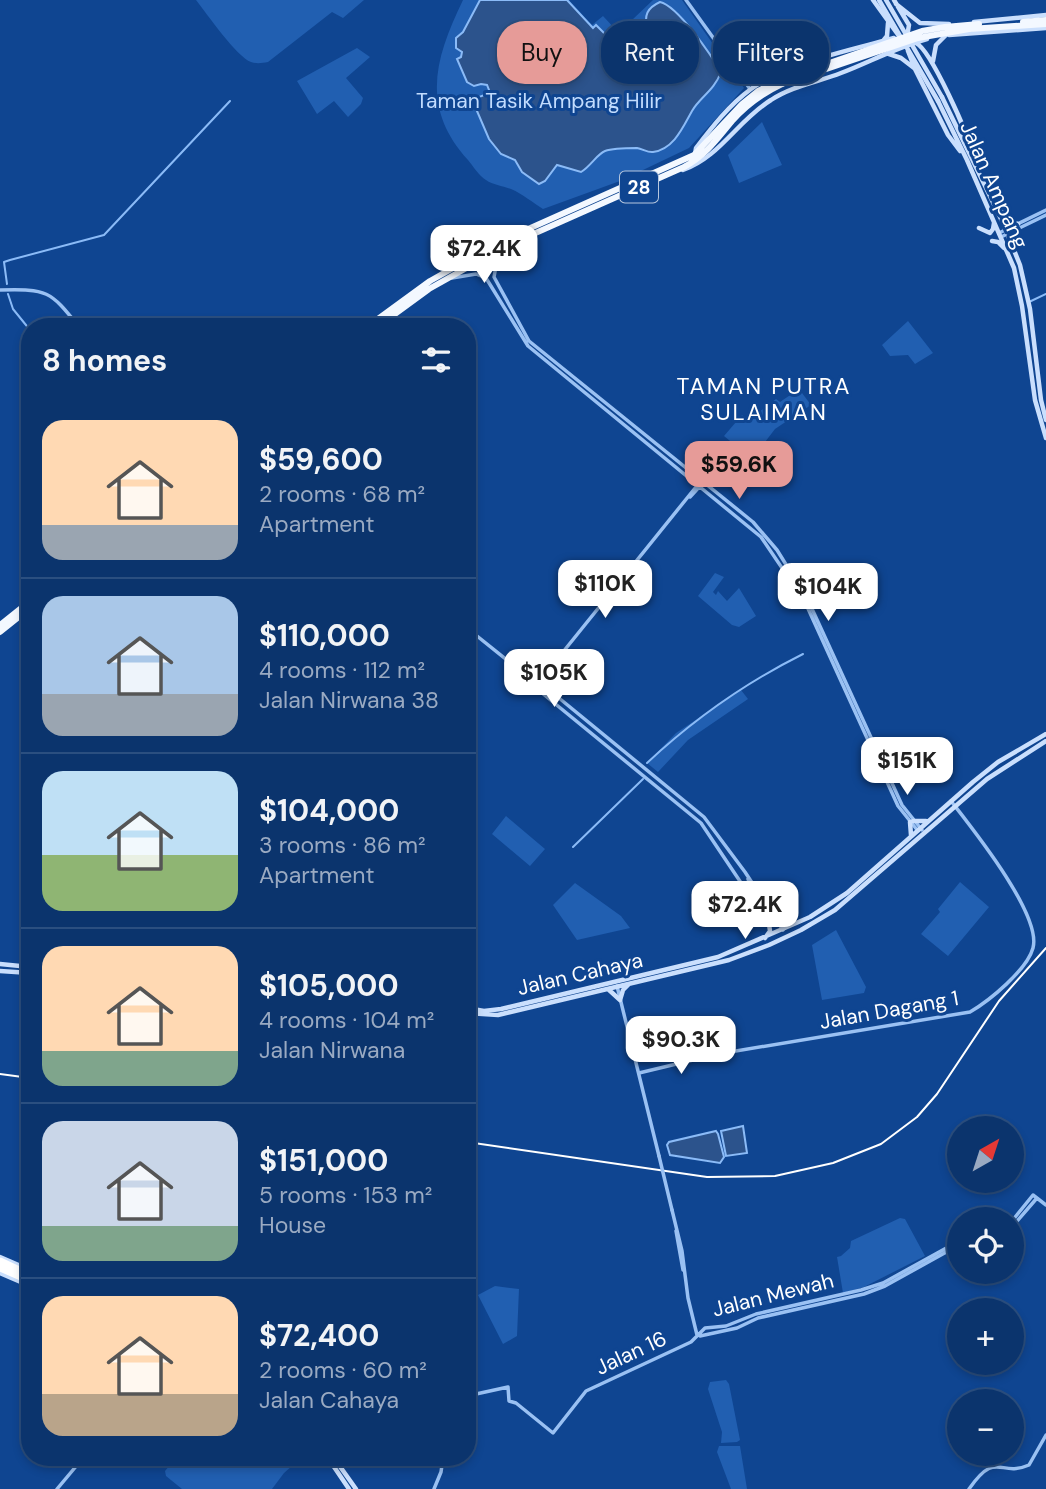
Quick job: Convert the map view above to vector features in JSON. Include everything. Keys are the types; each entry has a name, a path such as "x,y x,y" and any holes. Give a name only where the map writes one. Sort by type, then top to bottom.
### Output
{"highway":[{"name":"28","path":"379,318 430,281 499,242 694,155 752,102 782,84 888,47 944,32 1046,22"},
{"name":"28","path":"390,318 444,280 511,243 671,174 698,159 710,149 721,130"},
{"path":"1,623 21,608"},
{"path":"0,632 21,615"},
{"path":"0,1259 21,1270"},
{"path":"0,1270 21,1279"}],"main road":[{"path":"873,0 897,37 922,46 926,52 971,146 974,162"},
{"name":"Jalan Ampang","path":"879,0 940,99 1007,251 1018,286 1035,400 1046,438"},
{"name":"Jalan Ampang","path":"886,0 974,162 1011,241 1024,279 1030,309 1046,420"},
{"path":"895,2 909,25 907,41 915,69 948,135 967,160"},
{"path":"895,2 920,23 1046,22"},
{"path":"890,25 900,27 906,20"},
{"path":"907,41 1046,22"},
{"path":"671,174 708,157 741,123 783,93 843,72 871,58 891,53 916,30 949,24"},
{"path":"885,41 890,25"},
{"path":"930,26 926,32 931,38"},
{"path":"935,68 933,51 946,36"},
{"path":"694,155 696,148 729,107 750,89 789,69 897,37"},
{"path":"915,43 922,40"},
{"path":"885,41 894,45 891,53"},
{"path":"910,58 915,52 926,52"},
{"path":"891,53 915,69"},
{"path":"994,204 1018,226 1011,241"},
{"path":"979,228 990,233 994,221"},
{"path":"992,242 998,242 1007,251"},
{"name":"Jalan Cahaya","path":"476,1011 492,1011 606,986 624,979 718,957 779,933 829,906 910,836 921,831 928,820 950,800 998,762 1046,734"},
{"name":"Jalan Cahaya","path":"617,986 729,960 801,930 835,910 921,831 1003,767 1046,741"},
{"path":"910,836 911,821 928,820"},
{"path":"776,920 784,925 794,925"},
{"path":"764,939 770,931 769,924"},
{"path":"769,945 779,933 801,930"},
{"path":"0,964 21,966"},
{"path":"0,971 21,972"},
{"path":"606,986 617,986 624,979"},
{"path":"620,1000 622,990 628,985"},
{"path":"606,986 620,1000"},
{"path":"0,1259 21,1267"},
{"path":"333,1466 349,1489"},
{"path":"340,1466 356,1489"}],"street":[{"path":"686,0 750,89"},
{"path":"1000,235 1046,212"},
{"path":"511,243 497,261 495,277 529,341 761,537 805,602 892,794 921,831"},
{"path":"444,280 476,274 486,278 528,346 700,483"},
{"path":"0,290 45,292 69,318"},
{"path":"535,687 554,668 555,663 700,483"},
{"path":"476,635 517,668 541,683 696,810 711,825 748,877 776,920 779,933"},
{"path":"517,668 520,675 687,811 705,829 769,924 779,933"},
{"path":"532,676 543,677"},
{"path":"541,683 543,677"},
{"name":"Jalan Dagang 1","path":"639,1073 718,1054 970,1012 998,993 1029,957 1034,943 1032,932 1019,900 1001,870 950,800"},
{"path":"705,829 711,825"},
{"path":"748,877 753,891 751,896"},
{"path":"617,986 677,1229 698,1336"},
{"path":"1035,1197 1046,1205"},
{"path":"1024,1209 1035,1197"},
{"path":"1024,1211 1035,1197"},
{"name":"Jalan Mewah","path":"698,1336 705,1328 726,1326 756,1314 873,1287 947,1249"},
{"name":"Jalan Mewah","path":"698,1336 737,1328 758,1318 863,1294 885,1286 947,1250"},
{"path":"693,1321 705,1328"},
{"name":"Jalan 16","path":"476,1394 508,1387 509,1401 516,1403 552,1433 586,1391 654,1361 698,1336"},
{"path":"969,1489 981,1472 990,1467 1020,1468 1029,1465 1046,1435"},
{"path":"57,1489 76,1466"},
{"path":"433,1489 441,1466"}],"green space":[{"path":"196,0 364,0 343,18 332,12 268,62 257,63 251,62 238,52"},
{"name":"Taman Tasik Ampang Hilir","path":"463,0 569,0 592,25 603,16 608,21 601,21 601,84 699,84 699,24 713,44 713,84 741,84 744,88 689,148 620,181 543,209 515,191 483,178 453,140 443,121 437,82 445,42"},
{"name":"Taman Tasik Ampang Hilir","path":"653,0 682,0 697,21 631,21"},
{"path":"357,48 370,57 346,78 363,98 361,104 348,117 334,101 317,114 297,81"},
{"path":"762,122 782,165 739,183 728,155"},
{"path":"908,321 933,353 915,364 908,355 890,356 882,345"},
{"path":"799,389 811,405 775,429 752,459 724,436 742,415 749,420 776,399 780,402"},
{"path":"715,573 724,577 713,592 716,595 718,591 727,601 739,588 756,616 739,627 732,625 698,596"},
{"path":"741,690 748,699 688,740 658,772 647,763 676,733"},
{"path":"506,816 545,849 530,866 492,834"},
{"path":"960,882 989,907 948,956 921,934"},
{"path":"575,883 621,916 630,928 577,940 553,905"},
{"path":"836,930 866,987 864,993 822,1000 812,945"},
{"path":"900,1218 905,1219 925,1256 864,1287 843,1293 837,1257 850,1248 851,1241"},
{"path":"495,1286 519,1289 517,1336 503,1344 478,1295"},
{"path":"726,1380 740,1440 721,1443 722,1432 708,1389 710,1382"},
{"path":"719,1446 740,1446 747,1489 731,1489 717,1452"},
{"path":"169,1466 292,1466 272,1489 182,1489 166,1476 165,1471"}],"shaded area":[{"path":"480,0 567,0 586,21 497,21 497,84 587,84 587,22 593,28 596,25 601,30 601,84 699,84 699,39 713,60 715,84 695,106 667,147 651,152 637,148 605,151 581,172 557,165 545,181 539,184 522,172 515,160 501,154 489,139 474,104 479,97 487,94 487,85 474,86 467,82 457,59 462,52 456,48 456,38 463,32"},
{"path":"660,2 685,21 646,21 652,7"},
{"path":"743,1126 747,1153 726,1156 721,1131"},
{"path":"716,1131 724,1157 720,1163 670,1155 667,1145 669,1142"}],"waterway":[{"path":"7,284 4,262 104,235 230,101"},
{"path":"8,294 13,309 21,319"},
{"path":"1029,302 1046,294"},
{"path":"647,763 721,703 803,654"},
{"path":"573,847 643,779"}],"tram line":[{"path":"476,1143 707,1177 775,1176 833,1163 881,1144 917,1117 937,1094 999,1001 1046,948"},
{"path":"0,1074 21,1077"}],"district":[{"name":"TAMAN PUTRA SULAIMAN","path":"764,399"}]}
